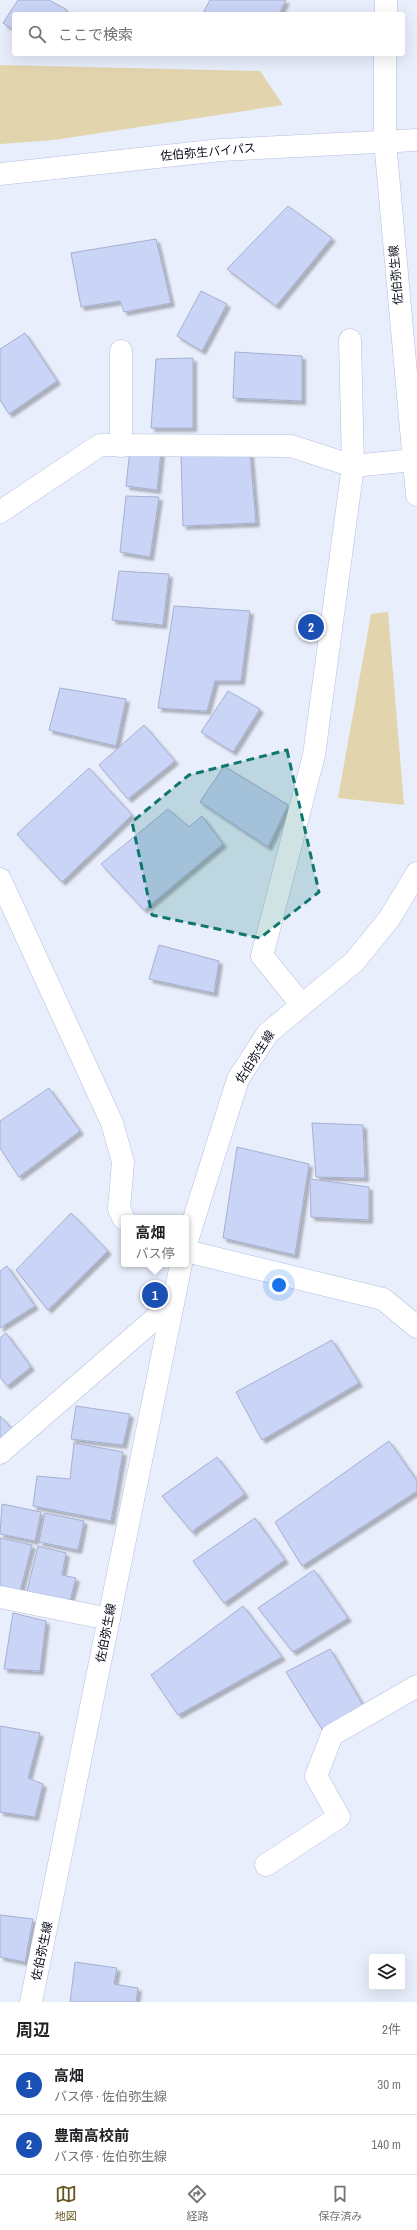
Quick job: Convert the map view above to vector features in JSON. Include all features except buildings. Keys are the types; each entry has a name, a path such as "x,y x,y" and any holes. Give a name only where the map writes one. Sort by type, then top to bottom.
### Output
{"main road":[{"path":"386,0 386,12"},
{"name":"佐伯弥生線","path":"385,56 385,140 417,496"},
{"name":"佐伯弥生バイパス","path":"0,174 221,150 385,140 417,140"},
{"path":"301,1004 262,956 314,755 353,466 350,340"},
{"path":"121,351 121,446"},
{"path":"0,512 100,446 291,446 353,466 413,460"},
{"name":"佐伯弥生線","path":"189,1234 238,1079 268,1033 301,1004 354,962 389,919 417,873"},
{"path":"0,879 112,1123 123,1162 119,1209 122,1215"},
{"path":"189,1252 383,1299 417,1328"},
{"name":"佐伯弥生線","path":"31,2002 180,1267"},
{"path":"0,1453 173,1303"},
{"path":"0,1597 109,1619"},
{"path":"266,1865 339,1817 316,1776 332,1735 417,1686"}],"highlighted area":[{"path":"287,750 319,892 260,938 152,915 132,822 189,775"}],"shaded area":[{"path":"0,65 260,71 283,105 54,140 0,144"},
{"path":"388,612 404,805 338,798 371,614"}],"place":[{"name":"豊南高校前","path":"311,627"},
{"name":"高畑","path":"155,1295"}]}
